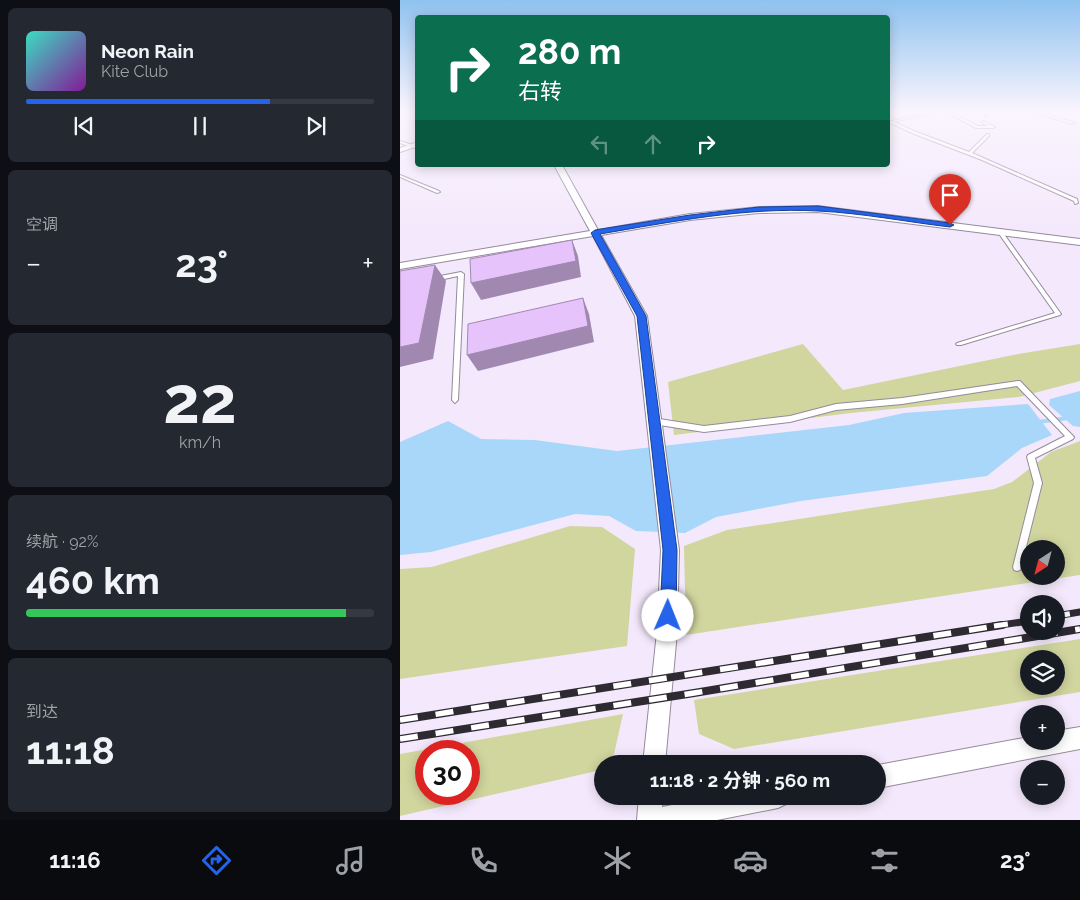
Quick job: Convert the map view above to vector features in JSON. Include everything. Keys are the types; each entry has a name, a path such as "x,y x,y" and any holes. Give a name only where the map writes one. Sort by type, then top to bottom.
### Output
{"street":[{"path":"559,167 641,316 653,421 658,437 670,550 668,632 655,755"},
{"path":"400,266 700,216 759,210 812,209 1080,242"},
{"path":"886,775 1080,738"},
{"path":"649,820 650,805"},
{"path":"656,820 732,805"}],"lane":[{"path":"959,150 1034,180 1076,200 1076,203"},
{"path":"969,154 973,150"},
{"path":"400,176 438,192"},
{"path":"959,344 1058,314 999,231"},
{"path":"426,281 461,274 455,400"},
{"path":"653,421 704,429 790,419 836,407 902,401 1018,383 1070,437 1031,457 1038,482 1017,567"}],"green space":[{"path":"803,344 843,390 1018,354 1080,344 1080,381 1019,397 851,413 674,435 668,382"},
{"path":"1080,441 1080,575 1065,577 1065,540 1020,540 1020,584 686,635 684,546 727,530 994,489 1012,482 1051,452"},
{"path":"570,526 602,527 635,549 627,646 400,679 400,569 432,567"},
{"path":"1080,639 1080,692 1065,694 1065,650 1020,650 1020,695 1062,695 734,749 699,734 694,700"},
{"path":"623,714 614,754 594,755 594,772 480,798 480,740 478,740"},
{"path":"415,751 415,805 448,805 400,816 400,754"}],"water":[{"path":"1080,391 1080,427 1073,426 1049,405 1050,399"},
{"path":"1028,404 1052,435 1022,448 987,476 801,501 716,517 685,533 636,531 609,516 575,514 431,552 400,555 400,442 448,421 481,439 535,440 617,451 849,425 904,413"}],"building":[{"path":"572,240 576,261 471,283 470,259"},
{"path":"435,265 419,343 400,347 400,271"},
{"path":"583,298 588,326 467,355 468,324"}],"waterway":[{"path":"1038,422 1068,418"}],"railway":[{"path":"1065,614 1080,612"},
{"path":"994,626 1020,622"},
{"path":"400,720 1002,625"},
{"path":"400,739 694,693 1080,629"}],"route":[{"path":"668,616 670,550 658,437 653,421 641,316 595,233 690,217 759,210 818,209 950,225"}]}
